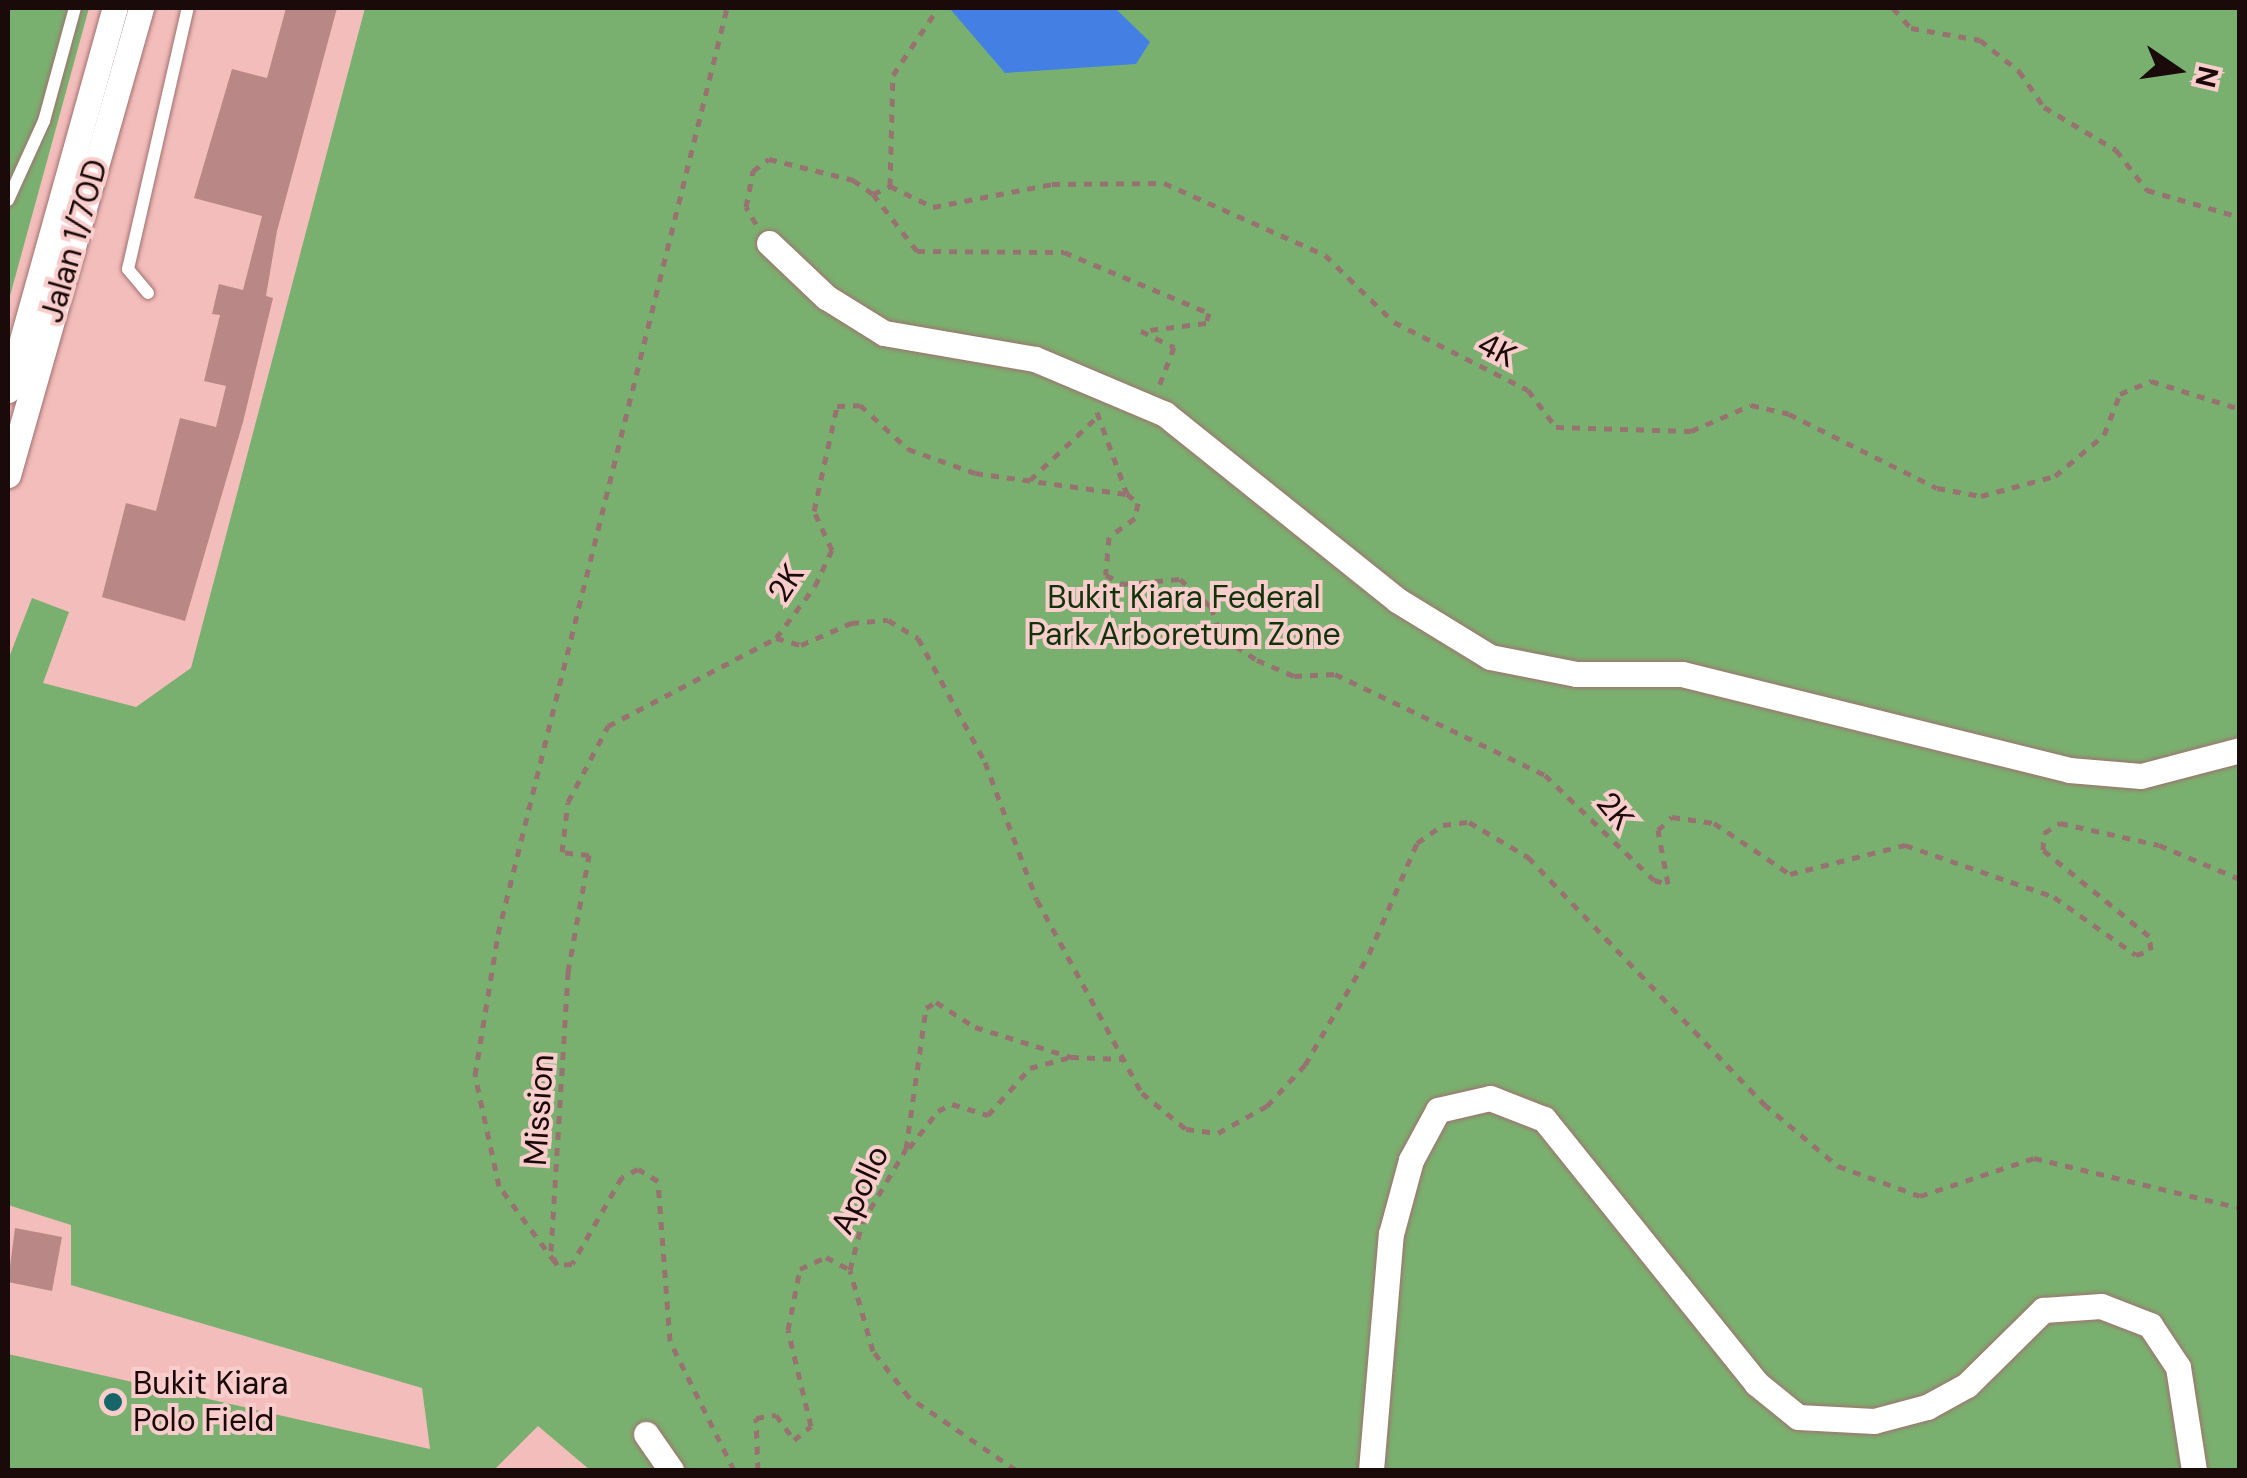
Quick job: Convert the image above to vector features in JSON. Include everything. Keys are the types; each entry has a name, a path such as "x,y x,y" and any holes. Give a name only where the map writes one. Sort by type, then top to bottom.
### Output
{"street":[{"name":"Jalan 1/70D","path":"8,390 115,8"},
{"name":"Jalan 1/70D","path":"8,475 140,8"},
{"path":"769,243 826,297 884,333 1035,360 1164,414 1396,600 1490,657 1576,674 1682,674 2069,770 2141,776 2240,750"},
{"path":"1371,1470 1391,1234 1410,1160 1438,1110 1490,1098 1544,1119 1756,1382 1798,1418 1874,1421 1927,1406 1966,1385 2044,1310 2101,1306 2150,1326 2178,1367 2194,1470"},
{"path":"646,1434 671,1470"}],"lane":[{"path":"8,200 44,121 75,8"},
{"path":"148,293 128,269 188,8"}],"path":[{"path":"727,8 498,934 475,1075 499,1186 557,1265 572,1264 622,1178 638,1169 658,1180 670,1340 734,1470"},
{"path":"873,194 890,186 890,86 938,8"},
{"path":"1893,8 1911,28 1980,40 2019,70 2044,107 2116,150 2147,190 2240,217"},
{"path":"769,243 746,207 753,170 769,158 853,180 873,194 917,251 1064,252 1210,313 1206,322 1141,331 1174,347 1158,392 1164,414"},
{"name":"4K","path":"890,186 933,207 1052,184 1164,183 1325,255 1394,322 1528,390 1556,427 1691,431 1751,405 1790,414 1938,488 1981,496 2055,476 2104,436 2120,394 2152,381 2240,409"},
{"path":"1099,384 1097,417 1127,494"},
{"name":"2K","path":"2240,879 2159,845 2060,823 2044,833 2043,850 2148,936 2151,950 2136,955 2054,897 1905,845 1790,874 1714,823 1672,818 1658,830 1668,884 1654,880 1545,775 1336,674 1294,676 1257,660 1222,637 1211,606 1180,579 1123,584 1106,575 1109,536 1135,518 1138,503 1127,494 1030,480 908,449 860,406 837,406 814,511 832,550 776,638 801,645 851,623 888,620 918,638 986,762 1036,900 1124,1060 1163,1119 1186,1129 1218,1133 1267,1106 1305,1065 1360,970 1417,843 1443,824 1469,822 1528,857 1764,1104 1838,1166 1920,1196 2034,1158 2240,1208"},
{"path":"1030,480 1097,417"},
{"name":"Mission","path":"557,1265 568,972 589,854 562,852 568,802 608,726 776,638"},
{"name":"Apollo","path":"1016,1470 908,1397 873,1351 850,1270 862,1223 906,1150 926,1008 936,1002 974,1026 1071,1058 1124,1060"},
{"path":"906,1150 938,1111 952,1104 988,1115 1030,1068 1071,1058"},
{"path":"758,1470 756,1418 776,1415 794,1440 811,1426 788,1330 800,1269 826,1257 850,1270"}],"green space":[{"path":"8,8 89,8 8,303"},
{"name":"Bukit Kiara Federal Park Arboretum Zone","path":"365,8 2239,8 2239,1470 590,1470 538,1426 494,1470 8,1470 8,1354 430,1449 422,1388 71,1285 71,1225 8,1205 8,660 32,598 69,612 43,683 136,707 191,668"}],"water":[{"path":"1115,8 1150,42 1136,64 1005,73 951,10"}],"building":[{"path":"286,8 337,8 277,231 266,296 273,298 243,422 185,621 102,597 126,503 156,511 180,418 216,427 226,386 204,381 220,315 212,314 219,284 243,290 262,216 194,198 232,69 267,78"},
{"path":"15,1228 62,1237 52,1291 8,1282"}],"place":[{"name":"Bukit Kiara Polo Field","path":"113,1402"}]}
